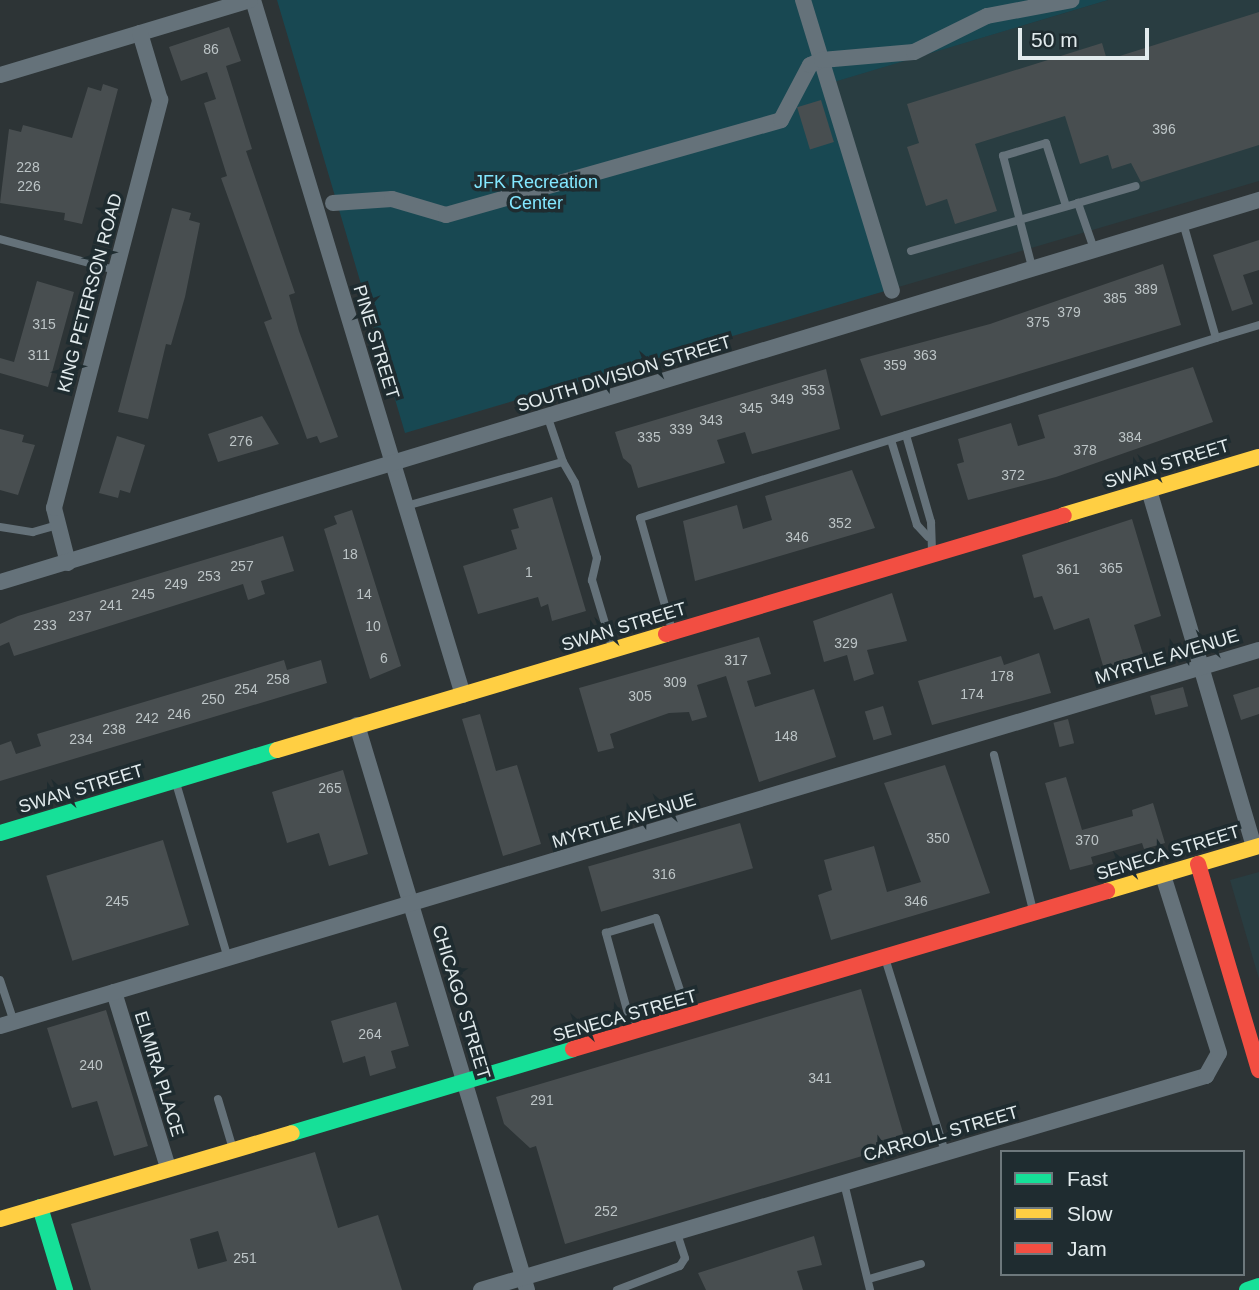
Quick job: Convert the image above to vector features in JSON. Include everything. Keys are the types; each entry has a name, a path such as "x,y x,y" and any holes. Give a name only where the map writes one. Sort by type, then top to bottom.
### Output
{"main road":[{"name":"SWAN STREET","path":"0,833 1259,457"},
{"name":"SENECA STREET","path":"0,1219 689,1017 1257,846"},
{"path":"1198,864 1259,1070"},
{"path":"40,1207 65,1290"},
{"path":"1247,1290 1259,1286"}],"street":[{"path":"0,75 251,0"},
{"name":"PINE STREET","path":"251,0 463,695"},
{"path":"803,0 892,291"},
{"path":"332,202 392,199 446,215 781,120 810,65 822,60 914,52 987,16 1073,0"},
{"name":"KING PETERSON ROAD","path":"68,563 54,508 160,100 140,33"},
{"name":"SOUTH DIVISION STREET","path":"0,582 394,466 1031,267 1259,200"},
{"path":"1149,490 1257,846"},
{"name":"MYRTLE AVENUE","path":"7,1024 1259,650"},
{"name":"CHICAGO STREET","path":"358,725 525,1284"},
{"name":"CARROLL STREET","path":"481,1290 525,1284 677,1233 1212,1072 1219,1053 1163,874"},
{"name":"ELMIRA PLACE","path":"114,992 168,1168"}],"lane":[{"path":"1031,267 1022,218 1003,156 1046,143 1066,206"},
{"path":"911,251 1136,186"},
{"path":"1078,203 1094,249"},
{"path":"1183,223 1216,338"},
{"path":"0,239 116,270"},
{"path":"673,633 640,518 1259,325"},
{"path":"548,418 563,462 575,482 597,558 593,580 613,650"},
{"path":"906,435 931,522 929,537 933,554"},
{"path":"891,440 917,525 929,537"},
{"path":"406,506 563,462"},
{"path":"0,527 33,532 58,525"},
{"path":"994,755 1034,913"},
{"path":"175,780 228,958"},
{"path":"634,1033 606,933 656,918 689,1017"},
{"path":"885,958 945,1152"},
{"path":"0,980 7,1024"},
{"path":"218,1099 233,1149"},
{"path":"844,1182 870,1290"},
{"path":"618,1290 680,1266 685,1258 677,1233"},
{"path":"869,1279 921,1264"}],"shaded area":[{"path":"1108,0 1259,0 1259,181 885,291 823,85"},
{"path":"1259,872 1259,979 1230,880"}],"green space":[{"name":"JFK Recreation Center","path":"277,0 1108,0 824,85 885,291 405,433"}],"building":[{"path":"1259,12 1259,145 1141,182 1131,163 1112,169 1108,155 1080,164 1065,116 975,144 997,211 955,224 947,199 926,206 907,147 919,143 907,104 1102,43 1107,60"},
{"path":"229,27 241,61 226,66 252,149 246,151 295,293 289,295 299,331 338,437 320,443 317,436 307,439 264,322 272,319 221,178 227,176 204,103 216,99 207,72 181,81 169,47"},
{"path":"103,84 118,89 82,224 64,220 65,213 0,203 9,129 21,132 23,125 72,138 88,87 101,91"},
{"path":"821,100 834,142 810,149 797,107"},
{"path":"172,208 191,213 189,220 200,223 185,297 171,345 166,344 148,419 118,412"},
{"path":"1259,240 1259,270 1243,275 1253,304 1232,311 1213,255"},
{"path":"1163,264 1181,325 881,416 860,359 990,324"},
{"path":"37,281 74,292 48,387 0,373 0,358 14,362"},
{"path":"1193,367 1213,422 1056,477 968,500 957,464 964,462 958,439 1011,423 1018,446 1045,438 1038,415"},
{"path":"826,369 840,429 752,454 745,432 717,440 725,463 638,488 631,465 623,458 615,432"},
{"path":"262,416 279,444 218,462 208,434"},
{"path":"0,429 24,435 22,442 35,445 18,495 0,490"},
{"path":"117,436 145,445 130,493 120,490 118,498 99,493"},
{"path":"852,470 875,528 695,581 683,521 737,505 743,529 772,520 765,496"},
{"path":"552,497 586,611 552,621 548,604 541,607 538,597 478,614 463,566 517,549 511,530 519,528 513,509"},
{"path":"352,510 401,666 370,679 324,529 337,524 334,516"},
{"path":"1132,519 1161,616 1134,625 1146,664 1106,676 1089,618 1054,630 1042,596 1034,598 1022,555"},
{"path":"283,536 294,571 261,581 265,594 248,600 243,584 14,656 9,642 0,646 0,624 18,616"},
{"path":"892,593 907,641 867,650 874,674 854,681 847,655 824,662 813,621"},
{"path":"759,637 771,674 747,681 755,707 814,689 836,757 759,782 726,676 697,685 707,717 692,721 689,712 669,713 610,734 614,748 598,752 579,688"},
{"path":"1039,653 1051,693 932,725 918,681 1001,656 1004,665"},
{"path":"284,660 287,670 321,660 327,683 0,781 0,745 11,741 16,754 41,746 37,734"},
{"path":"1183,687 1188,706 1155,715 1150,696"},
{"path":"1259,687 1259,714 1241,720 1233,695"},
{"path":"883,706 892,735 874,740 865,712"},
{"path":"480,714 496,771 517,765 541,844 503,856 462,719"},
{"path":"1068,719 1074,743 1059,747 1053,723"},
{"path":"945,765 990,893 831,940 818,895 832,890 824,860 874,846 887,892 921,882 884,783"},
{"path":"343,770 368,854 329,866 319,833 287,843 272,792"},
{"path":"1066,777 1082,830 1133,816 1132,810 1153,803 1165,843 1144,849 1142,843 1091,857 1093,864 1070,870 1045,783"},
{"path":"740,823 753,868 601,912 588,867"},
{"path":"163,840 189,925 72,961 46,876"},
{"path":"861,989 906,1143 565,1244 536,1146 530,1148 504,1124 496,1097"},
{"path":"396,1002 409,1046 391,1051 396,1068 370,1076 365,1056 343,1063 331,1021"},
{"path":"106,1010 148,1146 114,1156 97,1101 72,1108 47,1028"},
{"path":"315,1152 338,1228 378,1215 402,1290 91,1290 71,1224","holes":["218,1231 227,1261 198,1269 190,1239"]},
{"path":"814,1236 822,1265 797,1271 803,1290 706,1290 698,1273"}],"traffic: fast":[{"path":"0,833 277,750"},
{"path":"292,1133 573,1049"},
{"path":"40,1207 65,1290"},
{"path":"1247,1290 1259,1286"}],"traffic: slow":[{"path":"1064,515 1259,457"},
{"path":"277,750 666,634"},
{"path":"1107,891 1259,846"},
{"path":"0,1219 292,1133"}],"traffic: jam":[{"path":"666,634 1064,515"},
{"path":"1198,864 1259,1070"},
{"path":"573,1049 1107,891"}]}
